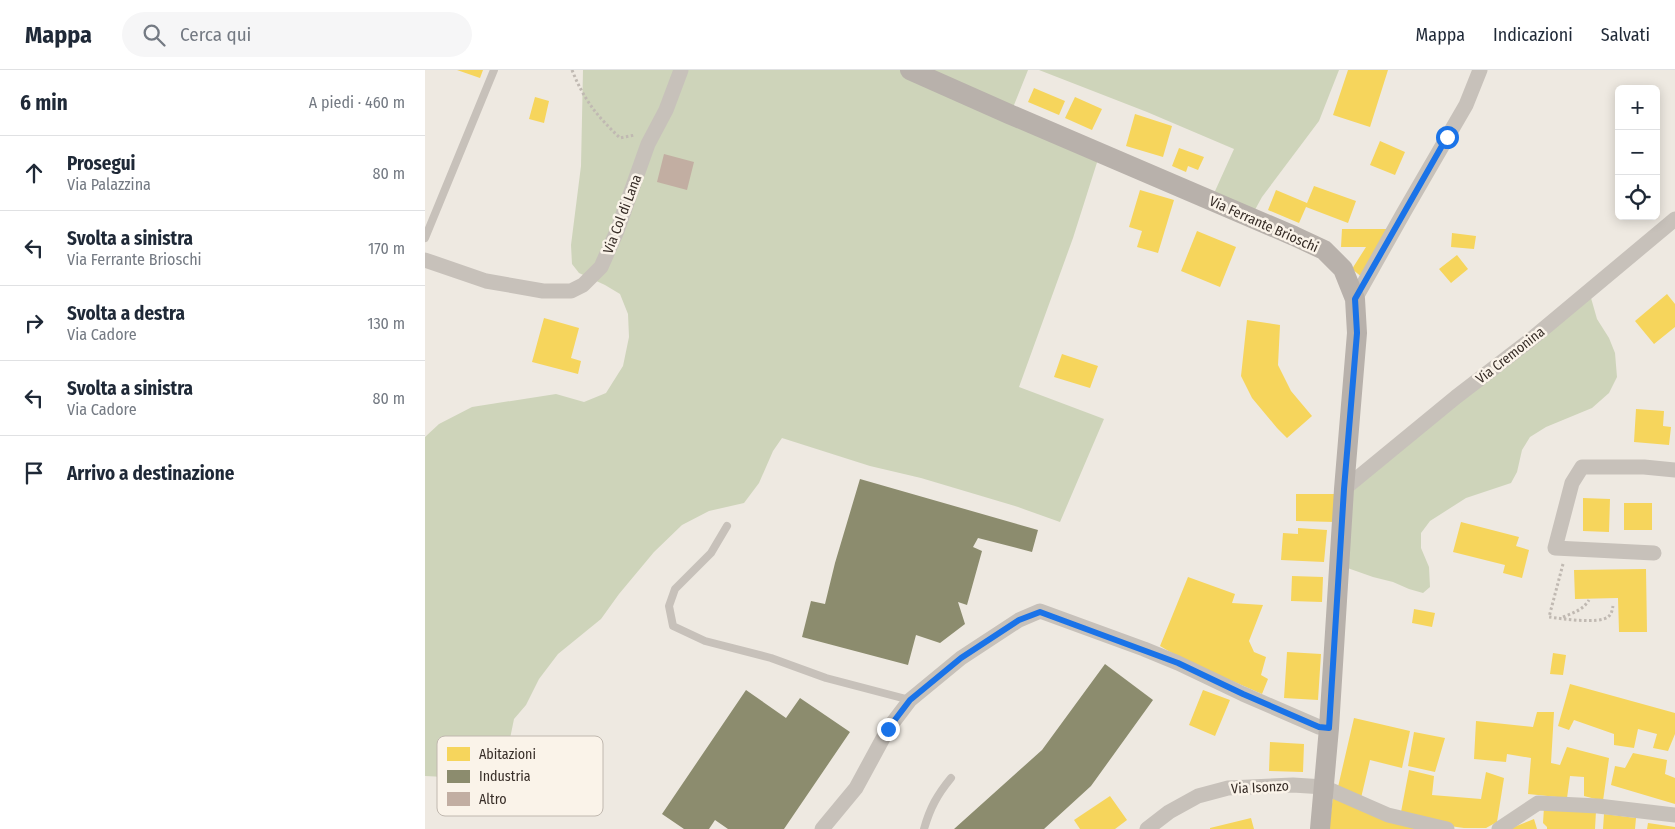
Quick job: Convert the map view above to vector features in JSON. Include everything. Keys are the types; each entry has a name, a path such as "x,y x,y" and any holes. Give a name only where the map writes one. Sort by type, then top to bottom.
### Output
{"street":[{"name":"Via Col di Lana","path":"425,260 486,281 543,291 571,291 583,285 601,266 617,231 648,144 666,110 681,70"},
{"name":"Via Ferrante Brioschi","path":"910,70 1324,250 1343,269 1355,299 1357,333 1320,829"},
{"path":"1355,299 1466,105 1480,70"},
{"name":"Via Cremonina","path":"1344,489 1529,341 1675,219"},
{"path":"1654,553 1555,548 1571,483 1582,468 1675,470"},
{"path":"822,829 856,788 888,729 910,700 961,658 1019,620 1040,612 1144,649 1319,727 1329,728"},
{"name":"Via Isonzo","path":"1147,829 1169,812 1198,796 1229,788 1293,785 1324,787 1388,815 1447,829"},
{"path":"1499,829 1538,803 1598,806 1675,815"}],"lane":[{"path":"425,238 494,70"},
{"path":"727,526 711,553 675,588 669,606 673,626 705,641 771,658 826,678 910,700"},
{"path":"924,829 937,794 951,778"}],"path":[{"path":"572,70 584,96 598,116 620,138 631,137 639,133"},
{"path":"1565,548 1549,617 1599,620 1608,618 1613,606"},
{"path":"1561,618 1577,612 1589,600"}],"green space":[{"path":"583,70 1028,70 1010,115 1100,153 1073,238 1019,387 1104,419 1060,522 1015,506 921,478 870,466 782,438 773,451 759,483 744,503 709,511 682,525 654,552 601,619 558,654 539,679 526,705 514,719 511,736 437,736 437,776 425,776 425,437 439,424 472,407 556,394 584,402 606,393 623,366 629,337 628,314 620,294 579,273 572,264 571,245 581,166"},
{"path":"1039,70 1339,70 1319,121 1262,197 1251,217 1211,200 1234,149 1147,112"},
{"path":"1589,291 1597,319 1609,338 1615,353 1617,377 1609,393 1592,408 1546,427 1530,437 1522,450 1517,472 1511,483 1466,498 1430,521 1421,533 1421,548 1429,567 1430,587 1423,593 1339,565 1344,489"}],"building: Abitazioni":[{"path":"457,70 483,70 480,78"},
{"path":"1348,70 1388,70 1370,127 1333,115"},
{"path":"1034,88 1065,101 1059,115 1028,102"},
{"path":"535,97 549,101 544,123 529,119"},
{"path":"1075,97 1102,109 1092,130 1065,118"},
{"path":"1135,114 1172,126 1163,157 1126,146"},
{"path":"1380,141 1405,152 1395,175 1370,165"},
{"path":"1179,148 1204,157 1198,170 1188,166 1186,172 1172,166"},
{"path":"1314,186 1356,201 1348,223 1306,207 1299,223 1268,210 1276,190 1307,203"},
{"path":"1140,190 1174,200 1158,253 1137,247 1142,231 1129,227"},
{"path":"1342,229 1390,229 1363,278 1352,269 1366,247 1341,247"},
{"path":"1197,231 1236,247 1220,287 1181,271"},
{"path":"1452,233 1476,236 1474,249 1451,247"},
{"path":"1457,255 1468,269 1451,283 1439,269"},
{"path":"1667,294 1675,304 1675,327 1654,344 1635,321"},
{"path":"544,318 579,328 571,358 581,361 578,374 532,362"},
{"path":"1247,320 1280,325 1278,365 1291,391 1312,416 1287,438 1252,398 1241,376"},
{"path":"1062,354 1098,366 1090,388 1054,377"},
{"path":"1636,409 1664,411 1663,426 1671,427 1669,445 1634,442"},
{"path":"1296,494 1335,494 1335,522 1296,521"},
{"path":"1583,498 1610,499 1609,532 1583,531"},
{"path":"1624,503 1652,503 1652,530 1624,530"},
{"path":"1461,522 1519,537 1516,546 1529,550 1522,578 1503,573 1505,565 1453,552"},
{"path":"1298,528 1327,530 1324,562 1281,560 1283,533 1298,534"},
{"path":"1646,569 1647,632 1619,632 1618,598 1575,599 1574,570"},
{"path":"1292,576 1323,577 1322,602 1291,601"},
{"path":"1188,577 1235,594 1232,603 1263,605 1249,641 1254,652 1266,657 1261,675 1268,679 1262,694 1184,660 1160,646"},
{"path":"1414,609 1435,613 1432,627 1412,623"},
{"path":"1287,652 1321,654 1318,700 1284,698"},
{"path":"1553,653 1566,655 1563,675 1550,674"},
{"path":"1570,684 1675,713 1675,734 1668,751 1653,748 1657,734 1638,729 1634,748 1614,745 1614,734 1574,720 1569,730 1558,726"},
{"path":"1203,690 1230,700 1215,736 1189,725"},
{"path":"1537,712 1554,712 1551,763 1560,765 1567,747 1609,758 1603,801 1584,796 1584,777 1570,776 1567,798 1528,794 1531,758 1507,754 1506,762 1474,759 1476,721 1533,727"},
{"path":"1354,718 1410,731 1402,768 1370,760 1361,798 1338,787"},
{"path":"1414,732 1445,738 1435,772 1408,766"},
{"path":"1270,742 1304,744 1303,772 1269,771"},
{"path":"1633,753 1667,760 1665,774 1675,778 1675,804 1611,785 1615,766 1625,768"},
{"path":"1409,770 1434,776 1432,795 1481,799 1486,772 1504,778 1497,822 1486,828 1464,828 1435,824 1401,812"},
{"path":"1110,796 1127,820 1115,829 1080,829 1074,820"},
{"path":"1333,796 1424,829 1329,829"},
{"path":"1544,807 1596,811 1595,829 1547,829 1543,823"},
{"path":"1604,814 1636,818 1635,829 1603,829"},
{"path":"1251,818 1254,829 1210,829 1210,828"},
{"path":"1534,819 1537,829 1509,829"},
{"path":"1648,823 1675,827 1675,829 1647,829"}],"building: Industria":[{"path":"860,479 1038,530 1032,552 978,538 973,547 982,551 967,605 958,602 965,624 940,643 916,635 908,665 802,637 811,601 825,604"},
{"path":"1105,664 1153,700 1091,786 1044,829 954,829 1042,750"},
{"path":"746,690 786,718 800,698 850,732 784,829 728,829 715,820 709,829 684,829 662,814"}],"building: Altro":[{"path":"664,154 694,162 687,190 657,182"}],"route":[{"path":"888,729 910,700 961,658 1019,620 1040,612 1144,649 1319,727 1329,728 1343,503 1357,333 1355,299 1447,137"}]}
